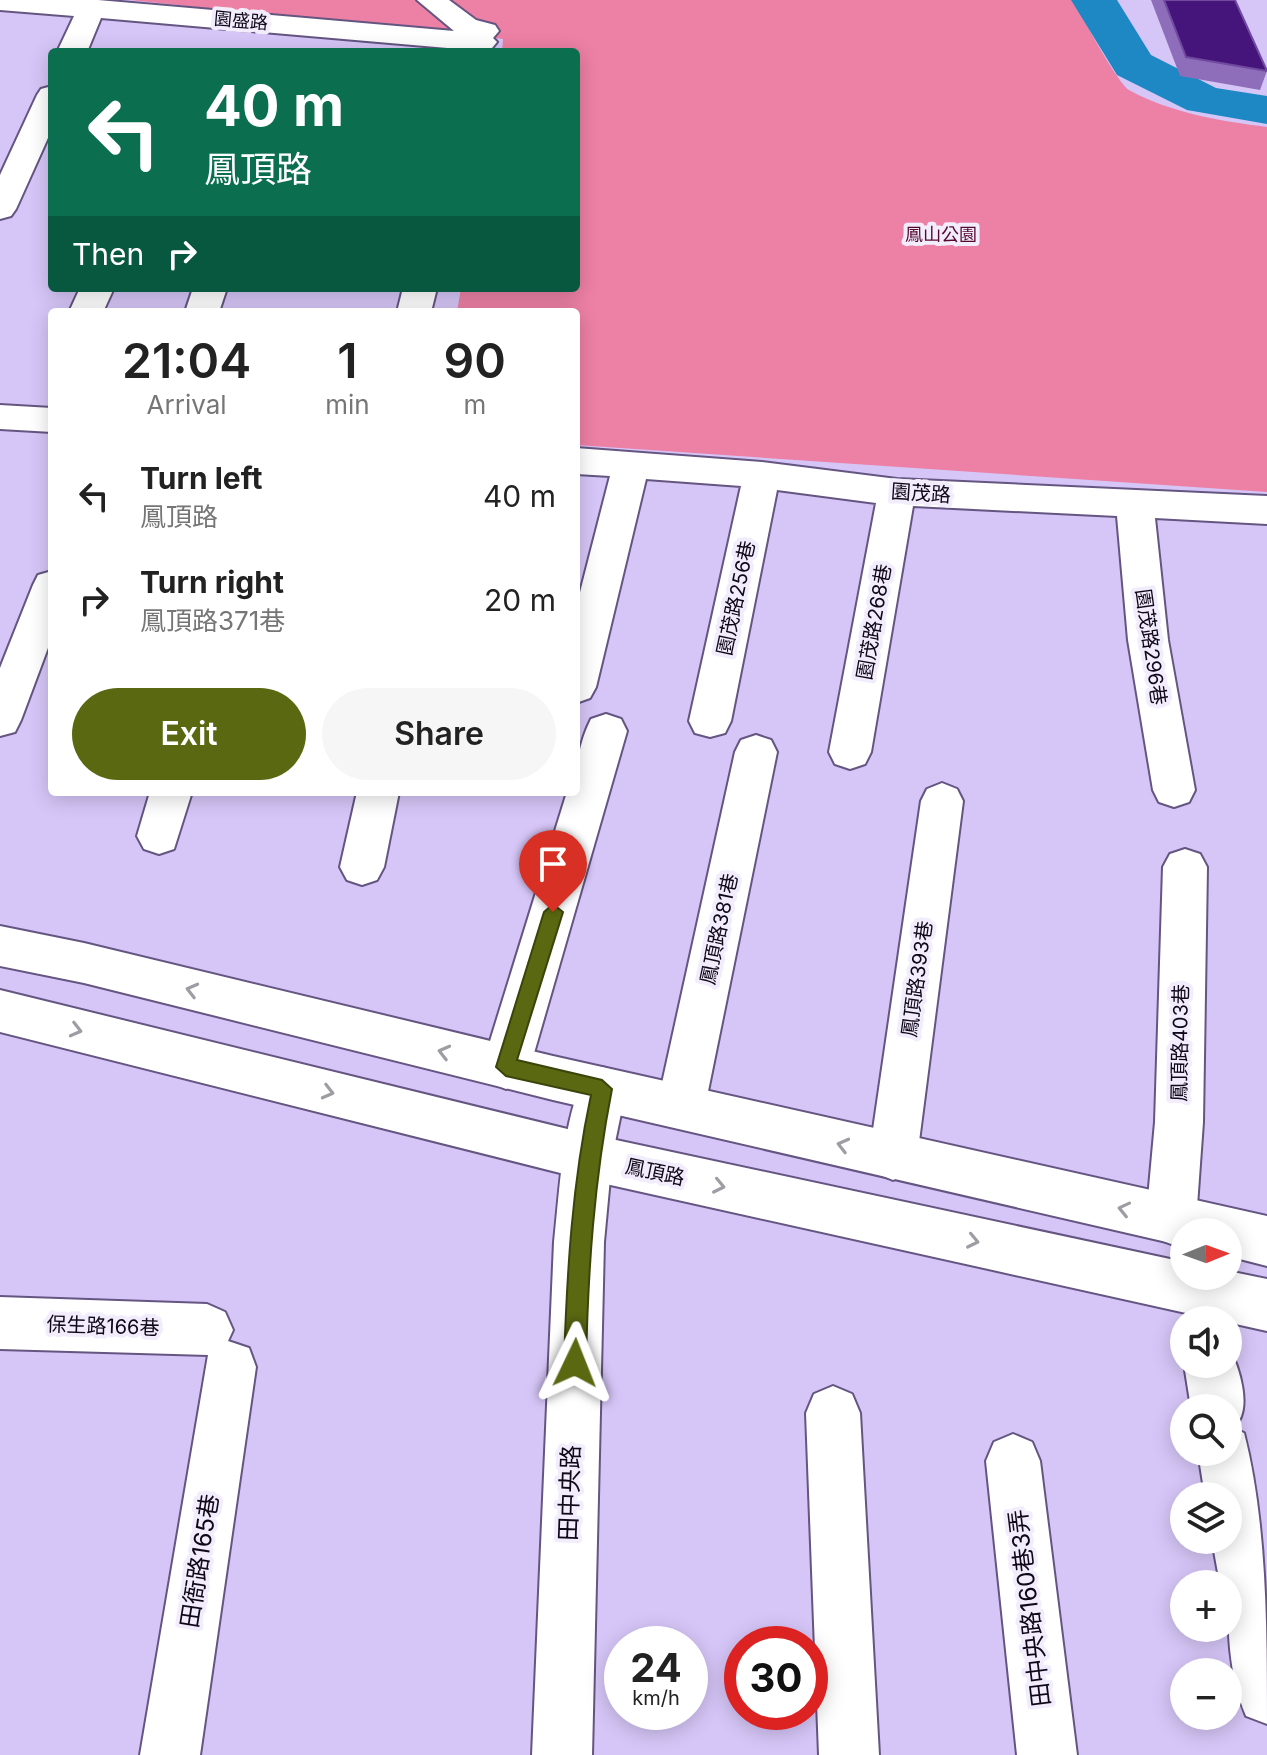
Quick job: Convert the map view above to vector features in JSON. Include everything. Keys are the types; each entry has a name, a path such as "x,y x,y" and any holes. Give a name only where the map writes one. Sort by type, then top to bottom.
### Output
{"street":[{"path":"293,39 312,0"},
{"path":"431,0 482,42 495,0"},
{"name":"園盛路","path":"0,1 92,7 208,29 293,39 482,42"},
{"path":"74,48 92,7"},
{"path":"0,209 48,104"},
{"path":"0,417 48,411"},
{"name":"園茂路","path":"580,461 762,475 897,492 1267,510"},
{"path":"580,671 631,465"},
{"name":"園茂路256巷","path":"710,721 762,475"},
{"name":"園茂路268巷","path":"850,752 897,492"},
{"name":"園茂路296巷","path":"1135,504 1148,640 1174,790"},
{"path":"0,720 48,595"},
{"path":"506,1067 606,731"},
{"name":"鳳頂路381巷","path":"681,1106 756,752"},
{"path":"159,836 170,796"},
{"path":"362,867 377,796"},
{"name":"鳳頂路393巷","path":"893,1157 942,801"},
{"name":"鳳頂路403巷","path":"1171,1218 1179,1122 1185,867"},
{"path":"0,946 84,963 506,1067 1170,1220"},
{"name":"鳳頂路","path":"0,1011 1200,1305 1267,1305"},
{"name":"田中央路","path":"562,1755 579,1242 588,1157 602,1089"},
{"path":"1242,1235 1267,1241"},
{"name":"保生路166巷","path":"0,1323 218,1348"},
{"name":"田衙路165巷","path":"170,1755 218,1348"},
{"path":"833,1413 849,1755"},
{"name":"田中央路160巷3弄","path":"1013,1461 1047,1755"},
{"path":"1227,1466 1267,1695"}],"green space":[{"name":"鳳山公園","path":"130,0 1075,0 1100,48 1129,90 1179,110 1267,127 1267,492 580,445 580,308 458,308 460,292 580,292 580,48 502,48 503,39"}],"building":[{"path":"1164,0 1235,0 1267,71 1186,57"}],"waterway":[{"path":"1094,0 1134,65 1204,100 1267,110"}],"route":[{"path":"553,912 506,1067 602,1089 588,1157 579,1242 575,1363"}]}
